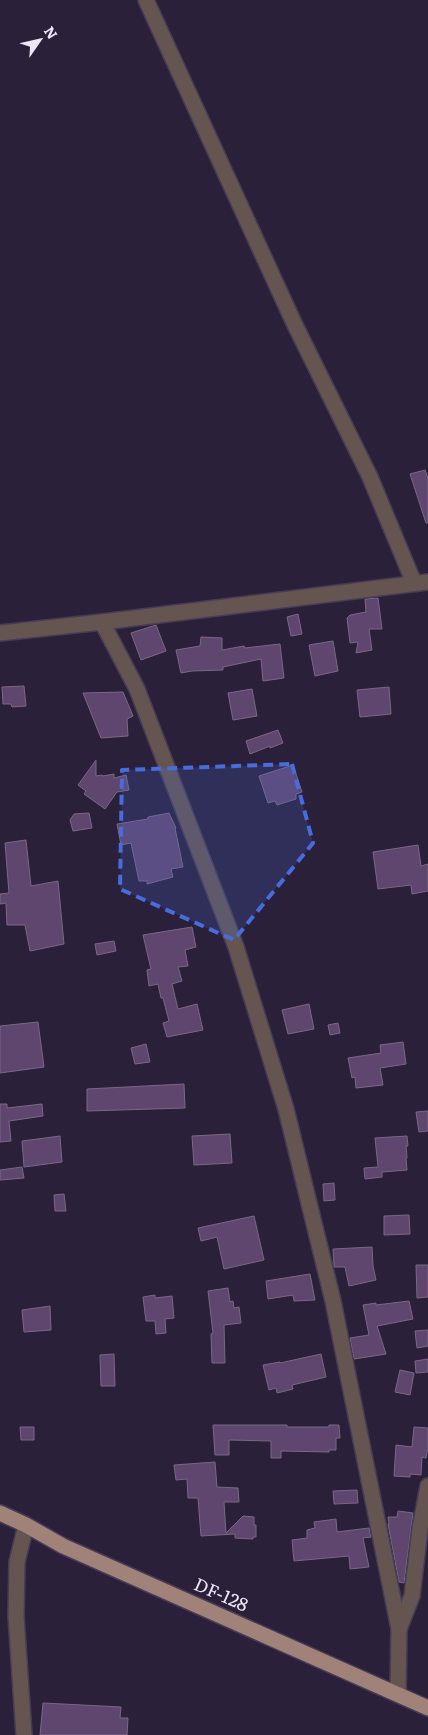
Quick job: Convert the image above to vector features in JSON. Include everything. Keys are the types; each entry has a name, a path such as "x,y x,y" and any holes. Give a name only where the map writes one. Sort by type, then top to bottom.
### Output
{"main road":[{"name":"DF-128","path":"0,1513 63,1546 428,1708"}],"street":[{"path":"0,633 421,582 294,322 146,0"},
{"path":"102,622 137,689 236,947 286,1109 333,1301 399,1629 398,1694"},
{"path":"399,1629 412,1596 420,1529 427,1494"},
{"path":"24,1735 16,1616 17,1562 26,1525"}],"highlighted area":[{"path":"292,764 313,843 234,940 120,889 122,770"}],"building":[{"path":"425,470 428,478 428,523 426,523 410,474"},
{"path":"378,598 382,629 369,629 372,650 356,653 358,642 350,643 347,618 350,615 366,612 365,599"},
{"path":"298,614 302,634 291,636 287,617"},
{"path":"156,625 166,651 141,660 131,633"},
{"path":"201,637 222,638 222,650 244,646 245,648 280,644 284,678 263,681 261,659 223,667 223,670 181,673 176,650 200,646"},
{"path":"333,641 338,671 315,676 309,645"},
{"path":"24,686 26,706 12,707 11,704 3,704 2,687"},
{"path":"389,687 391,714 360,717 357,690"},
{"path":"252,689 257,716 233,720 228,693"},
{"path":"123,692 133,716 127,719 128,736 101,738 83,693"},
{"path":"278,730 283,743 250,754 246,741"},
{"path":"96,760 96,776 114,774 114,778 126,775 129,790 117,792 105,809 84,794 86,791 78,785"},
{"path":"293,765 302,792 296,794 296,799 277,805 275,801 268,803 259,776"},
{"path":"89,813 92,828 73,831 70,820 74,814"},
{"path":"169,813 176,828 183,867 171,869 173,877 147,884 147,881 139,881 131,843 121,845 117,824 148,819 148,817"},
{"path":"26,840 31,886 58,881 64,944 30,951 25,925 7,925 6,903 0,904 0,894 9,893 5,843"},
{"path":"418,845 421,866 428,864 428,891 412,894 411,885 378,889 373,852"},
{"path":"192,927 196,947 185,950 188,966 178,967 182,981 172,984 178,1009 197,1004 203,1030 167,1037 163,1023 169,1021 163,998 161,998 158,984 149,986 147,970 151,969 143,935"},
{"path":"114,941 116,951 97,955 95,944"},
{"path":"309,1004 314,1029 288,1034 282,1010"},
{"path":"38,1022 44,1067 0,1073 0,1026"},
{"path":"338,1023 340,1033 330,1035 328,1025"},
{"path":"403,1042 406,1064 380,1068 383,1085 356,1088 355,1077 352,1078 348,1058 381,1053 380,1045"},
{"path":"146,1044 150,1062 135,1064 131,1048"},
{"path":"184,1084 185,1108 87,1111 87,1089"},
{"path":"0,1104 7,1104 7,1108 42,1104 43,1116 9,1121 11,1141 0,1142"},
{"path":"428,1111 428,1131 419,1132 416,1112"},
{"path":"230,1134 232,1163 194,1165 192,1136"},
{"path":"60,1136 62,1162 24,1167 22,1141"},
{"path":"407,1136 407,1170 382,1172 382,1177 365,1179 364,1168 378,1167 375,1138"},
{"path":"22,1167 24,1178 0,1180 0,1170"},
{"path":"334,1183 335,1200 324,1201 323,1184"},
{"path":"64,1194 66,1211 55,1211 54,1195"},
{"path":"409,1215 410,1234 384,1235 384,1216"},
{"path":"254,1216 264,1260 224,1269 217,1237 201,1241 198,1228"},
{"path":"372,1247 376,1280 349,1286 345,1267 334,1267 333,1249"},
{"path":"416,1265 428,1265 428,1297 417,1298"},
{"path":"310,1274 315,1300 294,1301 293,1295 268,1299 266,1281"},
{"path":"228,1288 230,1302 233,1301 234,1308 239,1307 241,1323 224,1325 225,1363 212,1363 211,1334 213,1333 208,1291"},
{"path":"155,1295 155,1298 172,1296 174,1318 165,1319 166,1333 156,1334 155,1321 146,1321 143,1297"},
{"path":"409,1301 413,1319 377,1326 386,1354 354,1359 350,1338 369,1335 363,1305"},
{"path":"50,1306 51,1330 24,1332 22,1310"},
{"path":"428,1330 428,1346 417,1348 415,1331"},
{"path":"114,1354 115,1386 101,1386 100,1355"},
{"path":"321,1354 326,1377 292,1385 293,1389 277,1393 276,1388 269,1390 263,1365"},
{"path":"428,1359 428,1372 416,1373 415,1361"},
{"path":"400,1370 414,1373 410,1395 395,1392"},
{"path":"213,1425 329,1427 329,1425 339,1425 340,1438 336,1438 336,1450 329,1450 329,1452 281,1451 281,1458 271,1458 271,1441 229,1440 229,1455 215,1455"},
{"path":"20,1427 34,1427 34,1440 21,1440"},
{"path":"414,1427 428,1428 428,1448 426,1458 422,1457 421,1475 410,1474 410,1477 394,1476 396,1445 412,1447"},
{"path":"215,1462 217,1487 238,1488 239,1502 224,1502 226,1533 243,1516 254,1517 256,1537 253,1537 253,1539 235,1538 235,1534 201,1536 198,1498 188,1498 187,1479 176,1480 174,1465"},
{"path":"357,1490 358,1503 334,1504 333,1491"},
{"path":"398,1511 413,1513 404,1583 399,1582 388,1524 388,1517 397,1517"},
{"path":"336,1519 337,1532 369,1528 371,1537 363,1538 369,1567 350,1569 349,1556 294,1561 292,1540 307,1538 307,1530 315,1528 314,1522"},
{"path":"43,1703 121,1707 120,1718 128,1718 127,1735 40,1735"}]}
